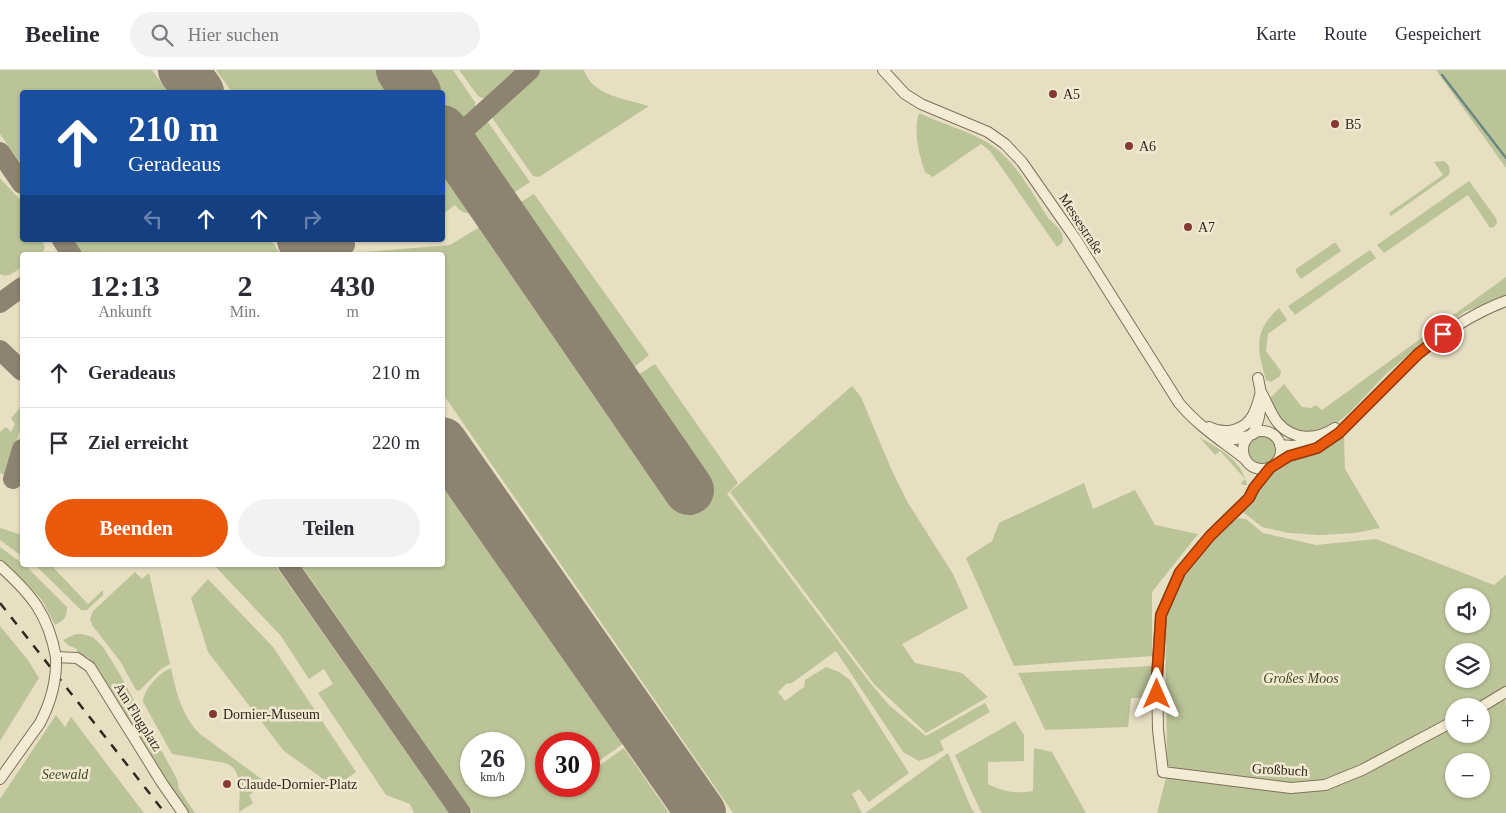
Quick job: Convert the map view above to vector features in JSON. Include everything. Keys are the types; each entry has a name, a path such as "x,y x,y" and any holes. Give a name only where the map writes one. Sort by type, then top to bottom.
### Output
{"street":[{"name":"Messestraße","path":"883,70 906,94 921,104 973,124 988,132 1005,144 1022,162 1095,270 1179,403 1191,417 1248,462"},
{"path":"1261,392 1278,422 1288,432 1301,437 1316,437 1334,430 1358,409 1394,371 1458,324 1506,301"},
{"path":"1248,462 1261,470 1273,466 1289,456 1317,448 1339,433 1418,354"},
{"path":"1254,488 1281,455 1280,445 1272,434 1258,378"},
{"path":"1191,417 1215,430 1231,431 1241,428 1249,422 1254,414 1261,392"},
{"path":"1254,488 1244,446 1259,420 1261,392"},
{"path":"1217,437 1235,439 1264,432 1272,434"},
{"path":"1280,445 1292,446 1326,441"},
{"name":"Großbuch","path":"1254,488 1249,498 1210,536 1180,572 1161,615 1157,677 1158,730 1163,772 1291,788 1325,785 1362,770 1445,726"},
{"path":"0,566 19,583 43,614 52,638 57,673 52,699 40,723 0,779"},
{"name":"Am Flugplatz","path":"56,657 77,658 90,667 162,783 183,813"},
{"path":"1490,702 1506,692"}],"green space":[{"path":"0,70 152,70 167,90 20,90 20,163 0,134"},
{"path":"216,70 453,70 475,102 476,112 445,141 445,90 231,90"},
{"path":"459,70 523,70 492,98 487,100 478,96"},
{"path":"536,70 584,70 594,86 602,91 649,106 539,177 533,176 493,119 493,109"},
{"path":"1436,70 1506,70 1506,168"},
{"path":"919,113 975,136 1004,155 1021,175 1049,219 1060,230 1063,236 1062,243 1057,247 990,151 981,144 933,177 925,172 917,135"},
{"path":"482,121 488,122 530,182 487,209 469,213 461,211 455,205 445,212 445,157"},
{"path":"1444,161 1449,167 1449,175 1391,216 1389,213 1443,175 1434,162"},
{"path":"0,178 20,200 20,242 43,242 45,248 42,252 20,252 20,268 6,276 0,274"},
{"path":"1469,181 1496,218 1497,223 1494,227 1490,228 1468,195 1384,253 1377,245"},
{"path":"534,194 649,355 614,384 618,388 655,364 738,483 727,494 889,705 926,736 985,703 990,712 940,741 944,750 919,761 903,752 836,651 792,683 786,684 778,692 785,701 804,687 805,680 826,667 839,672 850,680 909,773 869,802 859,789 852,794 862,813 733,813 445,397 445,252 365,252 450,245"},
{"path":"75,242 272,242 279,252 82,252"},
{"path":"1336,243 1341,251 1301,279 1296,269"},
{"path":"1370,250 1376,258 1295,315 1288,306"},
{"path":"1506,277 1506,296 1504,298 1466,311 1424,341 1386,374 1349,413 1332,427 1321,433 1293,432 1278,418 1270,398 1284,384 1302,407 1311,408 1316,405 1322,410"},
{"path":"1279,308 1287,320 1268,334 1266,351 1281,371 1280,376 1271,382 1266,380 1259,350 1259,341 1265,325"},
{"path":"852,386 861,397 892,471 908,503 953,574 968,608 902,644 915,663 962,673 988,697 926,733 874,684 730,492"},
{"path":"20,408 20,430 6,475 0,473 0,432 6,427 11,432 15,424 11,418"},
{"path":"1262,436 1268,437 1276,445 1276,457 1268,465 1262,466 1256,465 1248,457 1247,451 1248,445 1256,437"},
{"path":"1199,437 1229,456 1240,468 1245,479 1220,451 1215,455"},
{"path":"1344,437 1345,469 1380,528 1355,533 1319,535 1289,533 1262,527 1243,512 1268,476 1288,460 1317,451"},
{"path":"1245,479 1247,485 1241,483"},
{"path":"1084,483 1093,509 1135,490 1155,525 1198,534 1152,592 1152,656 1014,666 966,558 992,541 999,523"},
{"path":"445,489 623,744 600,760 600,732 535,732 535,797 600,797 600,765 624,748 669,813 473,813 462,797 525,797 525,732 460,732 460,794 302,567 445,567"},
{"name":"Großes Moos","path":"1238,518 1246,519 1263,533 1316,545 1376,539 1494,585 1506,575 1506,688 1504,697 1506,706 1506,813 1157,813 1166,778 1167,758 1165,618 1184,575 1211,539"},
{"path":"0,528 20,534 20,555 0,540"},
{"path":"0,547 20,562 20,567 27,567 67,607 66,616 63,620 55,625 42,600 27,584 0,561"},
{"path":"37,567 53,567 88,604 103,590 103,595 87,610 81,610"},
{"path":"216,567 276,567 449,813 414,813 410,804 386,795 318,693 333,684 324,669 309,679 281,636"},
{"path":"135,572 142,579 149,573 170,664 161,669 139,691 136,690 120,661 92,625 90,619 93,611"},
{"path":"208,579 273,647 356,772 340,782 329,783 284,751 208,652 191,598"},
{"path":"0,626 28,660 39,678 0,741"},
{"path":"76,634 93,637 103,647 177,779 179,789 195,813 189,813 174,793 89,658 77,652 77,649 68,645 63,640"},
{"path":"1152,666 1152,698 1131,698 1128,727 1045,730 1018,673"},
{"path":"171,668 184,712 194,727 200,734 267,783 249,795 253,803 239,812 240,791 238,776 231,766 225,763 172,754 143,702 146,692 153,682 162,673"},
{"name":"Seewald","path":"56,715 65,727 71,717 144,813 0,813 0,799"},
{"path":"1015,721 1024,735 1024,761 988,762 988,784 1010,792 1033,791 1034,748 1052,752 1086,813 982,813 955,755"},
{"path":"948,753 971,808 975,813 865,813"}],"waterway":[{"path":"1442,75 1506,158"}],"taxiway":[{"path":"445,147 530,70"},
{"path":"0,152 20,181"},
{"path":"63,242 70,252"},
{"path":"307,242 323,249 334,249 345,245"},
{"path":"0,303 20,288"},
{"path":"0,350 20,369"},
{"path":"13,479 20,456"},
{"path":"289,567 461,813"}],"runway":[{"path":"183,70 198,90"},
{"path":"401,70 415,90"},
{"path":"445,134 689,490"},
{"path":"303,242 310,252"},
{"path":"445,446 701,813"}],"railway":[{"path":"0,603 165,813"}],"place":[{"name":"A5","path":"1053,94"},
{"name":"B5","path":"1335,124"},
{"name":"A6","path":"1129,146"},
{"name":"A7","path":"1188,227"},
{"name":"Dornier-Museum","path":"213,714"},
{"name":"Claude-Dornier-Platz","path":"227,784"}],"route":[{"path":"1157,694 1161,615 1180,572 1210,536 1249,498 1254,488 1270,468 1289,456 1317,448 1339,433 1418,354 1443,334"}]}
